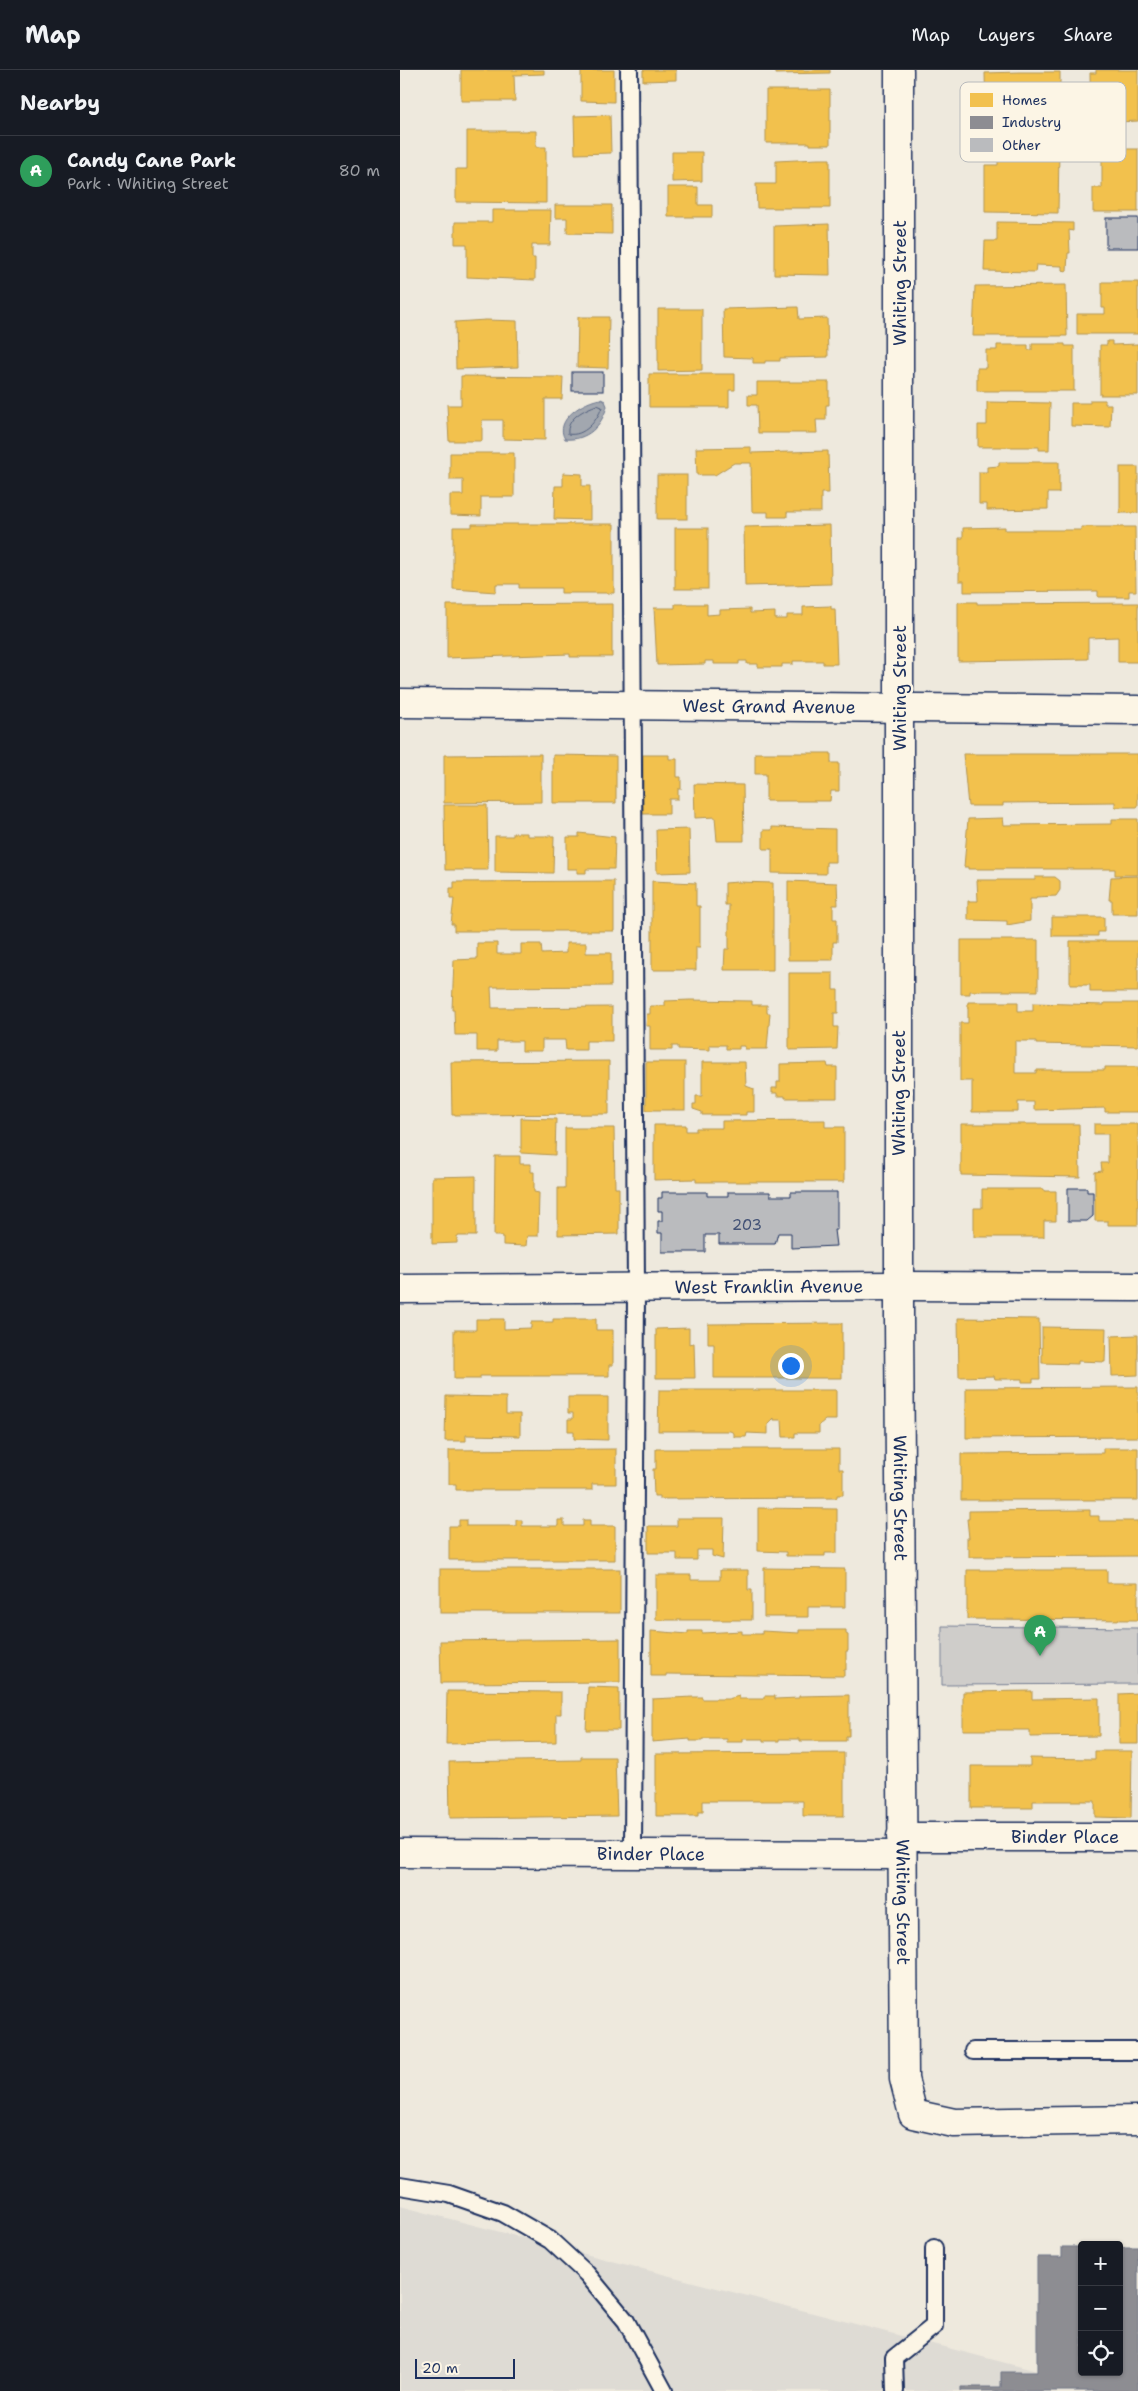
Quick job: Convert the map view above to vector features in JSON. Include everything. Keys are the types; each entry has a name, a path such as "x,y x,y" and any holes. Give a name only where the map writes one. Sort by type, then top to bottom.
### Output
{"street":[{"name":"Whiting Street","path":"899,70 899,1286 904,2079 913,2114 954,2123 1138,2120"},
{"name":"West Grand Avenue","path":"400,703 1138,710"},
{"name":"West Franklin Avenue","path":"400,1289 899,1286 1138,1287"},
{"name":"Binder Place","path":"400,1852 633,1853 902,1846 1138,1837"}],"lane":[{"path":"629,70 636,1289 633,1853"},
{"path":"974,2051 1138,2051"},
{"path":"400,2186 449,2194 476,2203 503,2213 550,2240 587,2274 626,2321 664,2391"},
{"path":"894,2391 894,2358 934,2326 934,2248"}],"shaded area":[{"path":"942,1626 1138,1628 1138,1684 942,1685"},
{"path":"400,2206 1114,2391 400,2391"}],"water":[{"path":"601,399 605,401 607,406 597,426 587,435 580,438 565,439 562,432 563,425 572,413 587,403"}],"building: Homes":[{"path":"461,70 544,70 544,74 514,75 515,101 461,101"},
{"path":"581,70 614,70 614,102 581,101"},
{"path":"643,70 676,70 676,80 643,81"},
{"path":"776,70 830,70 830,73 776,74"},
{"path":"1096,70 1138,70 1138,121 1126,122 1126,82 1090,82 1090,73 1096,73"},
{"path":"1060,72 1060,82 985,82 985,73"},
{"path":"766,90 830,90 830,145 766,143"},
{"path":"610,115 611,153 575,154 574,116"},
{"path":"467,131 536,131 536,147 546,147 546,203 456,202 456,169 467,169"},
{"path":"1126,149 1138,149 1138,212 1093,212 1093,188 1102,188 1102,162 1126,162"},
{"path":"672,152 702,152 702,181 672,182"},
{"path":"830,159 830,208 757,208 756,184 776,184 776,161"},
{"path":"998,162 1059,162 1058,213 985,212 985,165 998,165"},
{"path":"668,187 698,187 698,205 712,205 712,217 668,217"},
{"path":"555,205 612,205 612,234 567,233 567,218 555,218"},
{"path":"492,210 551,210 550,245 532,245 532,258 535,258 535,280 467,277 467,244 455,244 455,222 492,222"},
{"path":"997,222 1073,223 1073,231 1069,230 1070,253 1068,253 1067,271 1062,270 1062,266 1036,265 1035,272 984,271 985,241 997,241"},
{"path":"829,224 830,275 774,274 774,226"},
{"path":"1102,282 1138,282 1138,334 1077,334 1077,314 1105,314 1105,308 1102,308"},
{"path":"1066,285 1067,336 973,336 975,286"},
{"path":"798,307 799,319 827,318 828,357 780,358 780,361 753,363 753,358 724,357 723,309"},
{"path":"658,309 702,309 702,370 658,371"},
{"path":"578,317 609,317 608,368 577,367"},
{"path":"517,321 518,367 456,369 455,322"},
{"path":"1107,341 1112,341 1112,345 1138,344 1138,395 1100,395 1100,345 1107,345"},
{"path":"1032,344 1065,344 1065,346 1074,346 1074,391 977,391 977,368 986,368 986,350 997,350 997,345 1028,345 1028,350 1032,350"},
{"path":"649,374 735,374 735,390 729,390 729,407 649,407"},
{"path":"461,376 563,377 562,399 545,399 545,440 503,439 503,420 482,420 482,441 449,441 447,405 461,405"},
{"path":"757,382 829,382 829,405 826,405 826,420 816,420 817,433 758,433 757,405 748,405 748,395 757,395"},
{"path":"1090,400 1105,400 1105,404 1111,404 1110,427 1071,426 1071,403 1090,403"},
{"path":"987,402 1050,403 1049,450 1039,450 1039,447 978,447 978,425 987,425"},
{"path":"751,447 751,453 828,451 829,493 821,493 821,512 787,512 787,517 768,517 768,512 752,512 751,463 734,463 715,475 697,475 696,448"},
{"path":"450,453 514,453 514,497 481,497 481,516 450,515 450,495 463,495 463,480 450,480"},
{"path":"999,462 1059,462 1059,493 1048,493 1048,509 987,510 987,504 979,504 979,472 987,472 987,467 999,466"},
{"path":"1120,467 1138,467 1138,513 1120,513"},
{"path":"563,473 582,474 582,486 590,486 590,520 554,519 555,486 563,486"},
{"path":"657,475 687,475 687,519 657,519"},
{"path":"472,524 614,524 614,593 561,593 561,588 519,588 519,584 496,584 496,592 453,589 453,527 472,527"},
{"path":"830,525 831,584 745,586 744,527"},
{"path":"1005,527 1005,530 1081,530 1081,527 1135,527 1136,591 1129,591 1129,597 1098,597 1098,591 964,592 964,581 959,581 959,538 963,538 963,528"},
{"path":"675,528 708,528 708,589 675,589"},
{"path":"958,602 977,602 977,604 1138,603 1138,662 1118,662 1118,637 1088,638 1088,659 958,661"},
{"path":"612,604 612,657 570,657 570,654 447,658 447,605"},
{"path":"675,604 707,604 707,615 720,614 720,610 750,609 750,613 775,612 775,619 787,619 787,615 803,615 803,607 831,606 831,609 835,609 837,664 823,664 823,661 793,661 793,664 782,664 782,667 758,667 758,664 747,664 747,661 739,661 739,664 714,664 714,661 705,661 705,664 657,665 654,608 675,608"},
{"path":"755,753 831,753 831,763 839,763 839,791 831,791 830,801 766,801 766,774 755,774"},
{"path":"541,754 541,802 444,803 444,755"},
{"path":"963,754 1138,754 1138,807 1115,807 1115,802 1003,803 1003,806 968,806"},
{"path":"553,755 616,756 616,803 553,803"},
{"path":"643,755 669,755 669,759 677,759 677,777 681,777 681,789 678,789 678,799 669,799 669,814 643,814"},
{"path":"694,784 743,785 744,841 717,841 715,817 695,818"},
{"path":"444,805 487,805 488,870 445,870"},
{"path":"1003,818 1004,825 1112,824 1112,819 1138,819 1138,875 1115,875 1115,869 968,869 968,867 964,867 968,819"},
{"path":"772,827 835,829 835,862 826,862 826,874 772,873 772,849 763,849 763,830 772,830"},
{"path":"689,829 690,872 657,873 656,830"},
{"path":"513,833 527,833 527,836 554,836 553,873 495,872 495,836 513,836"},
{"path":"579,833 615,837 614,869 586,869 586,873 577,873 577,869 567,869 567,837 579,837"},
{"path":"1138,876 1138,914 1112,914 1112,900 1109,900 1111,877"},
{"path":"1035,877 1055,877 1060,881 1060,890 1056,896 1030,899 1030,921 1007,925 1007,921 968,920 968,901 978,901 977,880 1035,880"},
{"path":"614,881 614,931 454,931 454,924 451,924 454,899 450,899 450,888 454,888 454,882"},
{"path":"652,881 696,883 696,906 700,906 700,947 696,947 696,970 652,970"},
{"path":"788,881 837,883 838,905 833,905 833,919 837,919 837,942 833,942 833,960 788,960"},
{"path":"725,883 773,883 773,970 724,970 725,949 729,949 729,905 725,905"},
{"path":"1052,917 1104,917 1104,932 1098,932 1098,936 1052,936"},
{"path":"961,940 1038,940 1038,991 970,991 970,994 961,994"},
{"path":"1070,941 1138,941 1138,992 1090,992 1090,985 1070,985"},
{"path":"477,943 497,943 497,954 521,954 521,944 541,944 542,954 566,953 566,943 586,943 586,953 611,953 611,986 491,987 492,1008 612,1007 612,1041 586,1041 586,1050 566,1050 565,1040 542,1040 542,1051 522,1051 522,1041 497,1041 497,1051 477,1051 477,1035 455,1035 454,1010 452,1010 454,960 477,959"},
{"path":"789,973 833,973 833,990 838,990 838,1013 834,1013 834,1027 838,1027 837,1049 789,1050"},
{"path":"665,1001 752,1001 752,1005 767,1005 767,1013 770,1013 767,1049 745,1049 745,1046 739,1046 739,1049 726,1049 726,1045 710,1045 710,1050 678,1049 678,1046 672,1046 672,1050 650,1050 650,1026 646,1026 647,1014 650,1014 650,1006 665,1006"},
{"path":"968,1002 1018,1002 1018,1011 1033,1011 1033,1003 1104,1005 1104,1003 1138,1003 1138,1046 1036,1044 1036,1041 1015,1041 1015,1073 1036,1073 1036,1070 1105,1070 1105,1067 1138,1067 1138,1112 1105,1112 1105,1108 1034,1110 1034,1102 1018,1102 1018,1112 972,1112 972,1081 960,1081 960,1023 968,1023"},
{"path":"609,1061 609,1114 452,1115 451,1062"},
{"path":"646,1062 685,1062 685,1110 646,1110"},
{"path":"702,1062 745,1062 746,1086 754,1089 754,1112 746,1112 746,1115 702,1115 702,1112 693,1109 693,1104 696,1104 696,1096 702,1096"},
{"path":"827,1063 828,1067 837,1067 837,1098 785,1098 785,1096 777,1096 777,1093 772,1093 772,1088 777,1088 777,1082 780,1082 780,1064"},
{"path":"521,1118 556,1119 555,1155 521,1153"},
{"path":"825,1120 825,1127 844,1127 844,1182 696,1182 696,1179 654,1180 654,1125 686,1125 686,1131 696,1131 696,1128 722,1128 722,1121"},
{"path":"961,1124 1079,1124 1080,1177 961,1175"},
{"path":"1094,1124 1138,1124 1138,1225 1108,1225 1108,1221 1095,1221 1095,1172 1102,1171 1101,1163 1108,1163 1108,1134 1094,1134"},
{"path":"565,1128 614,1128 615,1188 619,1188 619,1234 558,1235 558,1188 565,1188"},
{"path":"495,1156 520,1156 520,1164 531,1164 531,1172 534,1172 534,1192 539,1193 538,1236 527,1236 526,1246 503,1245 503,1236 494,1236"},
{"path":"476,1176 476,1236 457,1236 457,1243 432,1244 432,1177"},
{"path":"982,1189 1044,1189 1044,1191 1056,1191 1056,1221 1044,1221 1044,1237 974,1237 974,1208 982,1208"},
{"path":"958,1318 1039,1319 1040,1379 1033,1379 1033,1382 1022,1382 1022,1379 995,1379 994,1376 959,1377"},
{"path":"476,1319 504,1319 504,1329 531,1328 531,1322 553,1322 553,1319 596,1319 596,1330 613,1330 613,1365 609,1365 609,1376 480,1376 480,1379 454,1379 454,1330 476,1330"},
{"path":"842,1323 842,1378 714,1378 714,1344 708,1344 708,1324"},
{"path":"1042,1327 1106,1328 1105,1362 1078,1361 1078,1364 1042,1363"},
{"path":"689,1328 689,1344 694,1343 695,1378 656,1378 656,1329"},
{"path":"1138,1335 1138,1375 1112,1376 1111,1336"},
{"path":"1138,1387 1138,1437 966,1438 966,1388"},
{"path":"659,1390 836,1390 836,1420 825,1420 819,1425 819,1433 795,1433 795,1437 783,1437 782,1420 774,1420 774,1418 768,1424 768,1434 747,1433 746,1437 734,1437 734,1433 730,1431 658,1431"},
{"path":"446,1396 506,1397 506,1414 520,1414 520,1436 466,1435 466,1441 445,1441"},
{"path":"568,1397 608,1397 608,1440 574,1439 574,1431 568,1431 568,1419 573,1419 573,1413 568,1413"},
{"path":"1103,1448 1138,1448 1138,1500 961,1500 961,1454 1103,1453"},
{"path":"616,1449 616,1484 592,1484 592,1490 456,1490 456,1484 449,1484 449,1450"},
{"path":"656,1449 839,1449 839,1469 843,1469 843,1495 837,1495 837,1498 660,1499 660,1496 654,1496 653,1469 656,1469"},
{"path":"758,1508 837,1509 837,1553 825,1553 825,1556 786,1556 786,1552 758,1551"},
{"path":"1090,1510 1090,1516 1099,1516 1099,1521 1138,1521 1138,1556 969,1557 969,1548 967,1548 967,1538 969,1538 967,1519 969,1519 969,1511"},
{"path":"677,1518 724,1518 723,1559 712,1556 712,1550 697,1550 697,1560 677,1560 677,1553 648,1553 648,1526 677,1526"},
{"path":"459,1520 466,1520 466,1526 516,1526 516,1520 522,1520 522,1526 558,1526 558,1520 564,1520 564,1526 583,1526 583,1520 590,1520 590,1526 615,1526 615,1560 449,1560 449,1526 459,1526"},
{"path":"764,1568 845,1569 845,1607 808,1607 808,1617 764,1617"},
{"path":"440,1569 620,1569 620,1613 440,1613"},
{"path":"720,1570 748,1570 748,1590 752,1590 752,1620 656,1620 656,1575 691,1575 691,1580 720,1580"},
{"path":"967,1570 1107,1570 1107,1583 1138,1583 1138,1620 967,1619"},
{"path":"799,1630 846,1630 848,1635 848,1651 846,1651 846,1670 844,1670 844,1676 666,1674 666,1676 651,1676 651,1631 688,1634 688,1631 702,1631 702,1633 742,1631 742,1634 762,1634 762,1631 799,1633"},
{"path":"620,1639 620,1682 441,1683 440,1641"},
{"path":"588,1687 619,1688 619,1730 586,1730"},
{"path":"447,1691 561,1692 561,1714 556,1714 556,1742 446,1744"},
{"path":"1032,1691 1032,1699 1099,1698 1099,1736 1030,1737 1030,1730 963,1730 963,1692"},
{"path":"1138,1693 1138,1744 1119,1744 1119,1694"},
{"path":"849,1695 849,1736 846,1736 846,1741 779,1739 779,1741 763,1741 763,1739 743,1739 743,1742 727,1742 727,1739 690,1741 690,1739 652,1742 652,1699 702,1697 702,1699 728,1699 739,1696 739,1699 764,1699 764,1696 775,1696 775,1699 799,1698 799,1696"},
{"path":"1095,1751 1132,1751 1131,1818 1095,1817 1095,1801 1033,1801 1033,1808 971,1808 971,1766 1030,1766 1030,1758 1095,1759"},
{"path":"844,1753 844,1816 803,1816 803,1801 703,1801 703,1812 698,1812 698,1816 656,1816 656,1754"},
{"path":"581,1757 615,1757 617,1816 450,1818 449,1762 581,1760"}],"building: Industry":[{"path":"1062,2247 1078,2247 1078,2376 1123,2376 1123,2247 1138,2247 1138,2391 961,2391 961,2387 1001,2387 1001,2372 1037,2372 1037,2257 1062,2257"}],"building: Other":[{"path":"1106,218 1138,218 1138,248 1106,248"},
{"path":"572,372 603,372 603,391 572,391"},
{"path":"1068,1188 1087,1188 1087,1192 1093,1192 1093,1216 1087,1221 1068,1221"},
{"path":"662,1192 707,1192 707,1196 728,1196 728,1192 770,1192 770,1196 791,1196 791,1192 837,1192 837,1230 834,1230 836,1246 791,1248 791,1233 778,1233 775,1244 719,1244 719,1235 705,1235 705,1252 662,1252 662,1233 658,1233 658,1221 662,1221 662,1211 658,1211 658,1198 662,1198"}],"place":[{"name":"Candy Cane Park","path":"1040,1656"}]}
